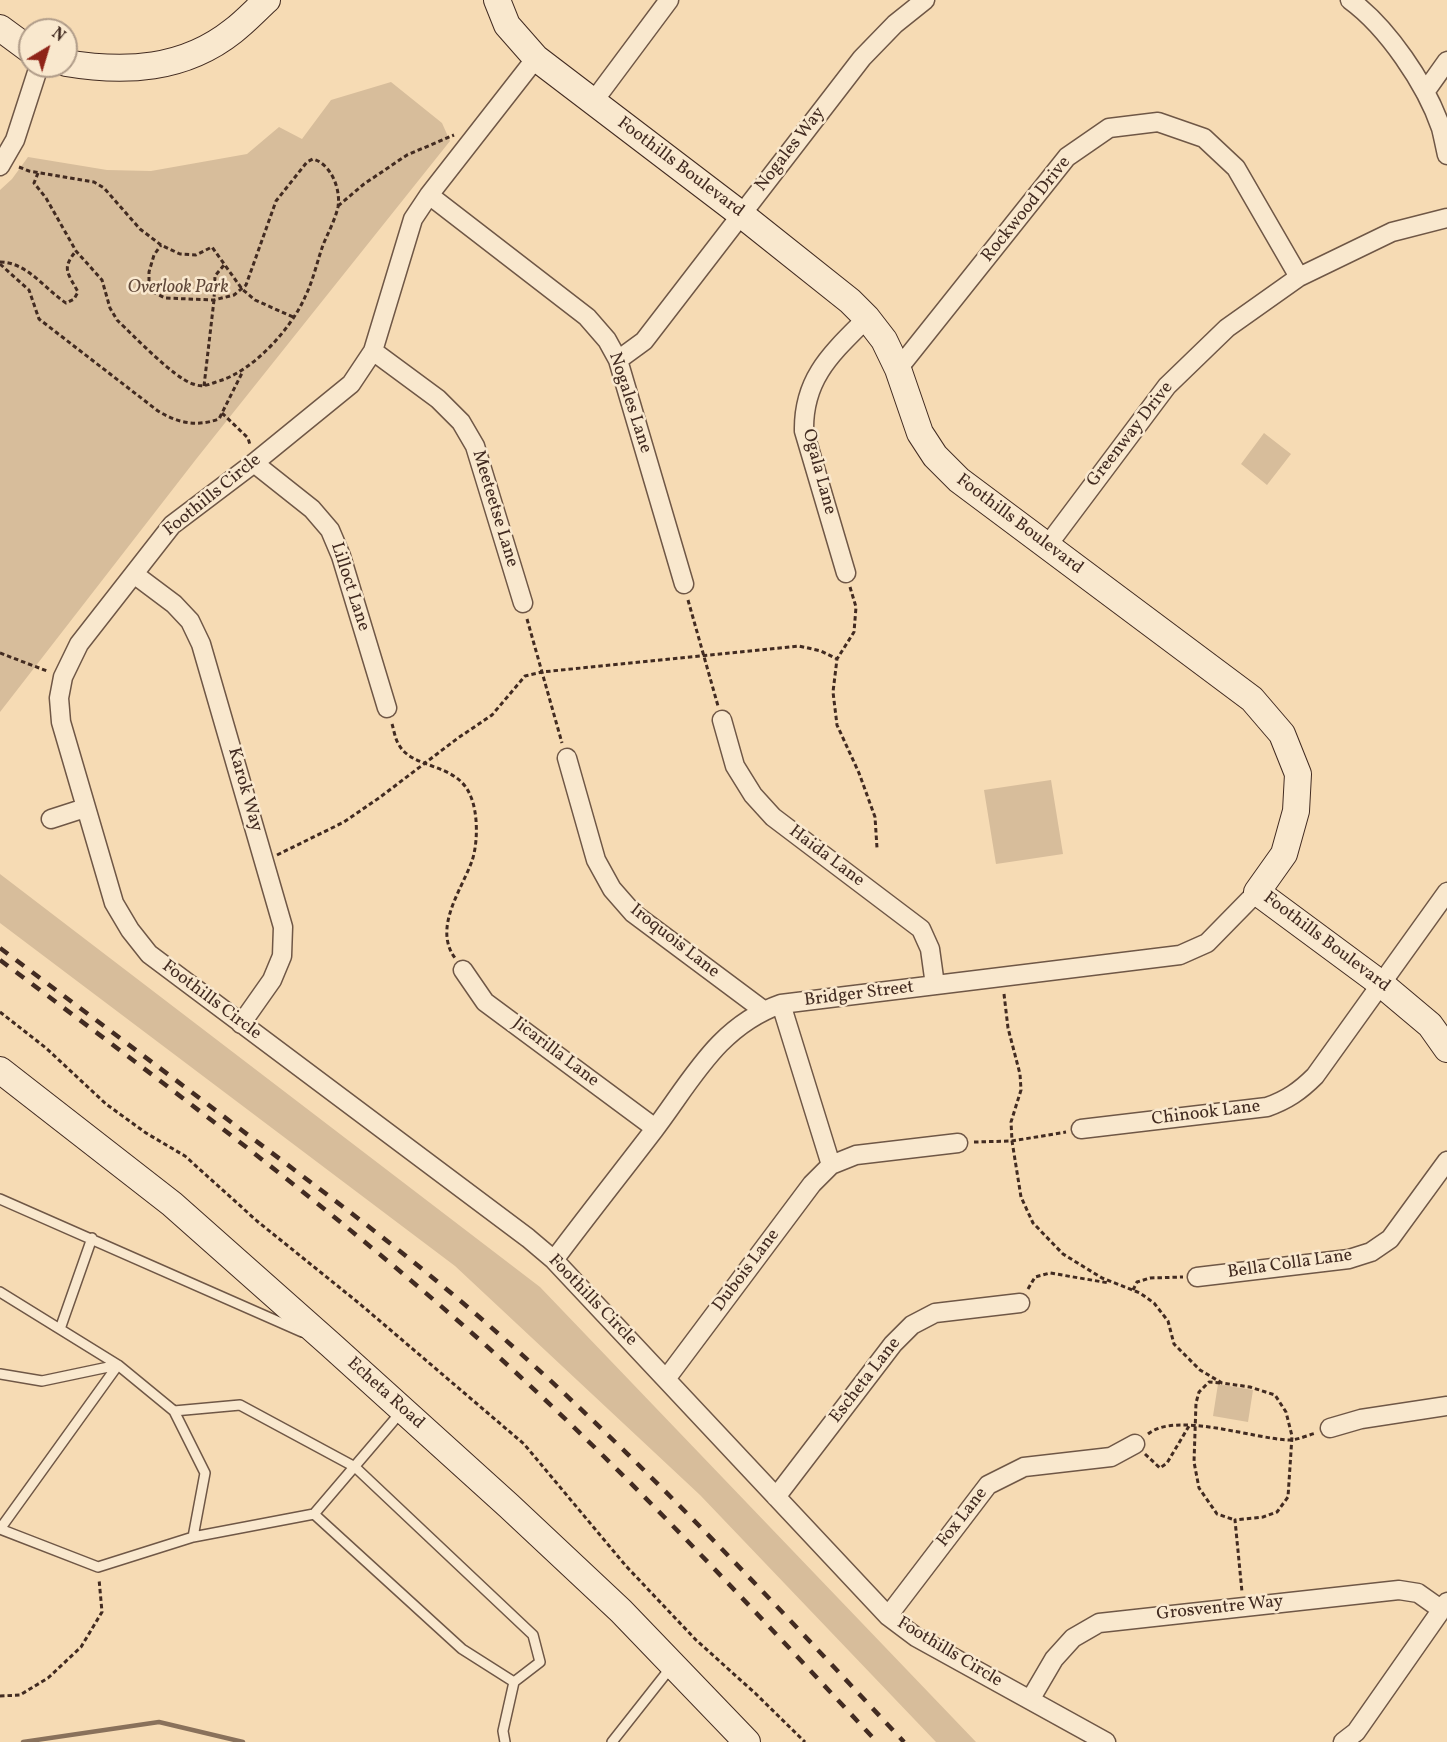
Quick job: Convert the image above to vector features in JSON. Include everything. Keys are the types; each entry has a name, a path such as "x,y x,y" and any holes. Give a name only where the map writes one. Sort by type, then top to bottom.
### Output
{"street":[{"path":"78,65 92,68 149,68 190,57 232,32 267,0"},
{"name":"Foothills Boulevard","path":"497,0 507,25 536,58 742,216 850,301 867,318 884,339 898,369 920,433 935,456 959,480 1252,699 1282,734 1298,774 1296,811 1284,854 1257,892 1380,983 1430,1024 1447,1049"},
{"path":"593,102 669,0"},
{"name":"Nogales Way","path":"618,360 644,341 862,58 895,24 925,0"},
{"path":"1350,0 1363,9 1396,48 1425,92 1441,128 1447,155"},
{"path":"0,28 18,41"},
{"name":"Foothills Circle","path":"536,58 429,195 413,219 373,351 351,384 254,463 172,525 79,644 63,677 59,698 61,722 114,903 130,930 149,954 528,1238 554,1260 888,1616 916,1637 1106,1742"},
{"path":"1425,92 1447,61"},
{"path":"9,166 35,78"},
{"name":"Rockwood Drive","path":"898,369 1067,158 1109,128 1158,122 1204,138 1236,168 1299,277"},
{"name":"Nogales Lane","path":"429,195 587,317 607,339 618,360 684,585"},
{"name":"Greenway Drive","path":"1047,546 1167,386 1227,328 1299,277 1392,232 1447,218"},
{"name":"Ogala Lane","path":"846,573 804,431 804,410 810,387 826,361 867,318"},
{"name":"Meeteetse Lane","path":"373,351 438,399 461,422 475,446 523,603"},
{"name":"Lilloct Lane","path":"254,463 312,509 330,530 341,556 387,708"},
{"name":"Karok Way","path":"134,574 174,604 190,621 201,644 283,927 282,956 272,980 241,1024"},
{"name":"Haida Lane","path":"722,720 735,766 753,795 773,817 921,929 930,949 935,985"},
{"name":"Iroquois Lane","path":"567,758 596,860 612,889 633,913 763,1010"},
{"path":"51,819 85,808"},
{"name":"Bridger Street","path":"554,1260 707,1056 734,1028 763,1010 781,1004 1180,956 1207,944 1257,892"},
{"name":"Chinook Lane","path":"1081,1129 1267,1107 1286,1101 1315,1076 1447,892"},
{"name":"Jicarilla Lane","path":"464,970 485,1002 655,1128"},
{"path":"781,1004 831,1165"},
{"name":"Echeta Road","path":"2,1074 172,1203 331,1345 578,1570 674,1664 747,1742"},
{"name":"Dubois Lane","path":"666,1379 812,1184 831,1165 856,1155 958,1143"},
{"name":"Bella Colla Lane","path":"1197,1277 1349,1259 1371,1252 1390,1239 1447,1161"},
{"name":"Escheta Lane","path":"776,1497 893,1344 912,1325 935,1313 1020,1304"},
{"path":"1330,1428 1361,1419 1447,1406"},
{"name":"Fox Lane","path":"888,1616 988,1485 1024,1467 1112,1457 1135,1444"},
{"name":"Grosventre Way","path":"1030,1700 1054,1659 1072,1638 1100,1623 1399,1590 1418,1593 1444,1606"},
{"path":"1343,1742 1356,1732 1444,1606"}],"lane":[{"path":"0,1199 331,1345"},
{"path":"60,1329 92,1238"},
{"path":"0,1292 118,1365 174,1410 205,1473 193,1537"},
{"path":"0,1374 42,1382 118,1365"},
{"path":"118,1365 0,1529 98,1567 193,1537 314,1515 403,1410"},
{"path":"174,1410 240,1405 355,1467 533,1635 540,1662 514,1682 503,1731 505,1742"},
{"path":"314,1515 462,1649 514,1682"},
{"path":"612,1742 674,1664"}],"path":[{"path":"338,206 364,184 407,155 463,131"},
{"path":"38,173 34,183 46,198 76,251 102,280 110,308 117,320 182,380 204,387 244,370 264,352 293,317 305,298 338,206 330,169 323,162 313,159 307,162 276,201 246,285 234,295 214,300 165,298 155,293 149,284 149,273 154,255 161,245"},
{"path":"9,166 94,182 104,188 140,229 161,245 180,254 196,255 212,247 242,289 255,300 293,317"},
{"path":"0,263 5,262 32,274 66,303 74,299 78,292 66,268 67,262 76,251"},
{"path":"0,263 29,290 39,319 158,411 172,419 186,424 219,419 244,370"},
{"path":"204,387 215,276 224,265"},
{"path":"222,413 248,438 254,463"},
{"path":"846,573 856,607 854,632 837,659 833,693 837,725 875,817 877,848"},
{"path":"684,585 722,720"},
{"path":"523,603 567,758"},
{"path":"265,862 344,822 458,738 492,716 525,676 542,672 799,646 821,651 837,659"},
{"path":"0,653 63,677"},
{"path":"387,708 399,747 411,756 450,773 463,783 471,797 476,837 473,858 448,919 445,938 448,949 464,970"},
{"path":"1003,977 1008,1028 1020,1074 1021,1090 1011,1122 1012,1141 1021,1197 1033,1223 1063,1254 1102,1278 1140,1293 1154,1303 1168,1321 1174,1344 1200,1370 1222,1383"},
{"path":"0,1012 45,1048 106,1104 146,1133 185,1156 257,1221 360,1304 524,1444 626,1566 696,1640 805,1742"},
{"path":"958,1143 1012,1141 1081,1129"},
{"path":"1020,1304 1035,1277 1050,1273 1116,1283"},
{"path":"1133,1290 1137,1282 1150,1278 1197,1277"},
{"path":"1209,1382 1222,1383 1250,1387 1275,1395 1286,1412 1291,1440 1288,1497 1277,1512 1263,1517 1235,1520 1217,1514 1199,1488 1194,1462 1192,1426 1199,1392 1209,1382"},
{"path":"1192,1426 1167,1463 1160,1468 1135,1444 1156,1427 1192,1426 1291,1440 1330,1428"},
{"path":"1235,1520 1243,1606"},
{"path":"0,1696 20,1695 48,1678 81,1647 102,1612 98,1567"}],"green space":[{"name":"Overlook Park","path":"391,82 442,123 450,141 197,458 0,712 0,190 12,179 28,157 107,170 151,171 247,154 279,127 302,139 331,100"},
{"path":"1264,433 1291,454 1267,485 1241,464"},
{"path":"1051,780 1063,854 996,864 984,790"},
{"path":"0,874 540,1287 976,1742 936,1742 700,1495 455,1266 0,923"},
{"path":"1218,1384 1253,1390 1248,1422 1213,1416"}],"waterway":[{"path":"23,1742 159,1722 243,1742"}],"railway":[{"path":"0,948 381,1236 517,1350 575,1403 687,1514 904,1742"},
{"path":"0,960 181,1096 299,1189 473,1334 578,1431 629,1482 730,1585 877,1742"}]}
